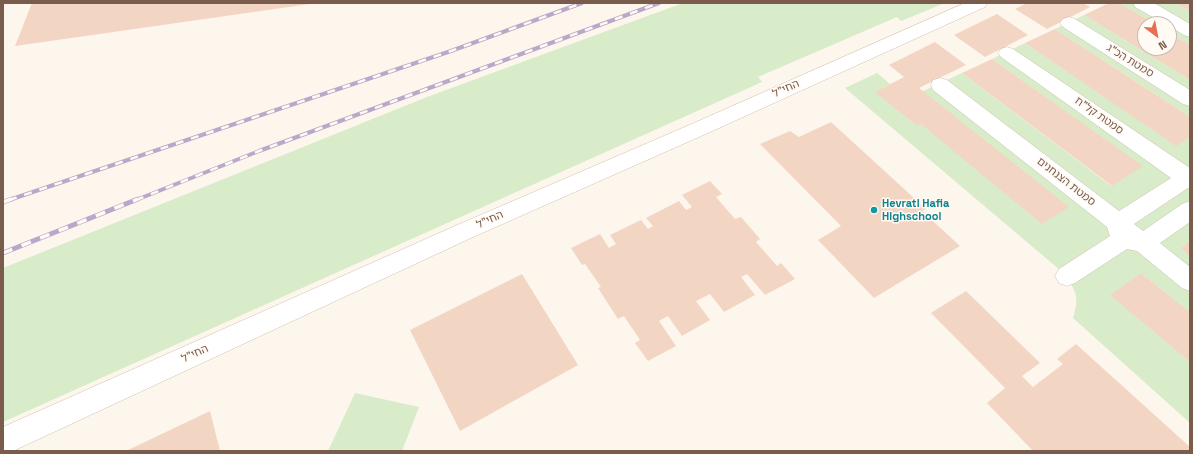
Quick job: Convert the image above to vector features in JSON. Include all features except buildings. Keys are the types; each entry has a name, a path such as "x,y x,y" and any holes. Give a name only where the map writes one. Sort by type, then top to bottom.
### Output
{"street":[{"name":"החי\"ל","path":"3,441 464,232 701,128 979,3"},
{"path":"1141,3 1190,31"},
{"name":"סמטת הכ\"ג","path":"1069,23 1190,99"},
{"name":"סמטת קל\"ח","path":"1007,52 1189,178"},
{"name":"סמטת הצנחנים","path":"940,85 1128,235 1190,281"},
{"path":"1067,276 1128,235 1189,178"},
{"path":"1128,235 1190,210"}],"green space":[{"path":"683,3 945,3 901,21 897,17 758,77 762,82 3,422 3,268 427,97"},
{"path":"1119,3 1176,3 1190,11 1190,45 1177,38 1177,16 1141,16"},
{"path":"1084,15 1137,48 1137,56 1151,56 1190,80 1190,117 1055,29"},
{"path":"1025,43 1176,145 1190,137 1190,241 1180,248 1190,256 1190,312 1141,273 1111,295 1190,362 1190,423 1073,318 1076,305 1076,296 1067,276 845,88 877,73 890,84 876,92 917,126 921,124 923,91 962,73 1111,186 1142,166 992,59"},
{"path":"355,393 419,407 402,451 328,451"}],"railway":[{"path":"9,200 451,51 582,3"},
{"path":"136,200 259,151 659,3"},
{"path":"3,253 138,199"},
{"path":"3,202 9,200"}],"place":[{"name":"Hevrati Hafia Highschool","path":"874,210"}]}
